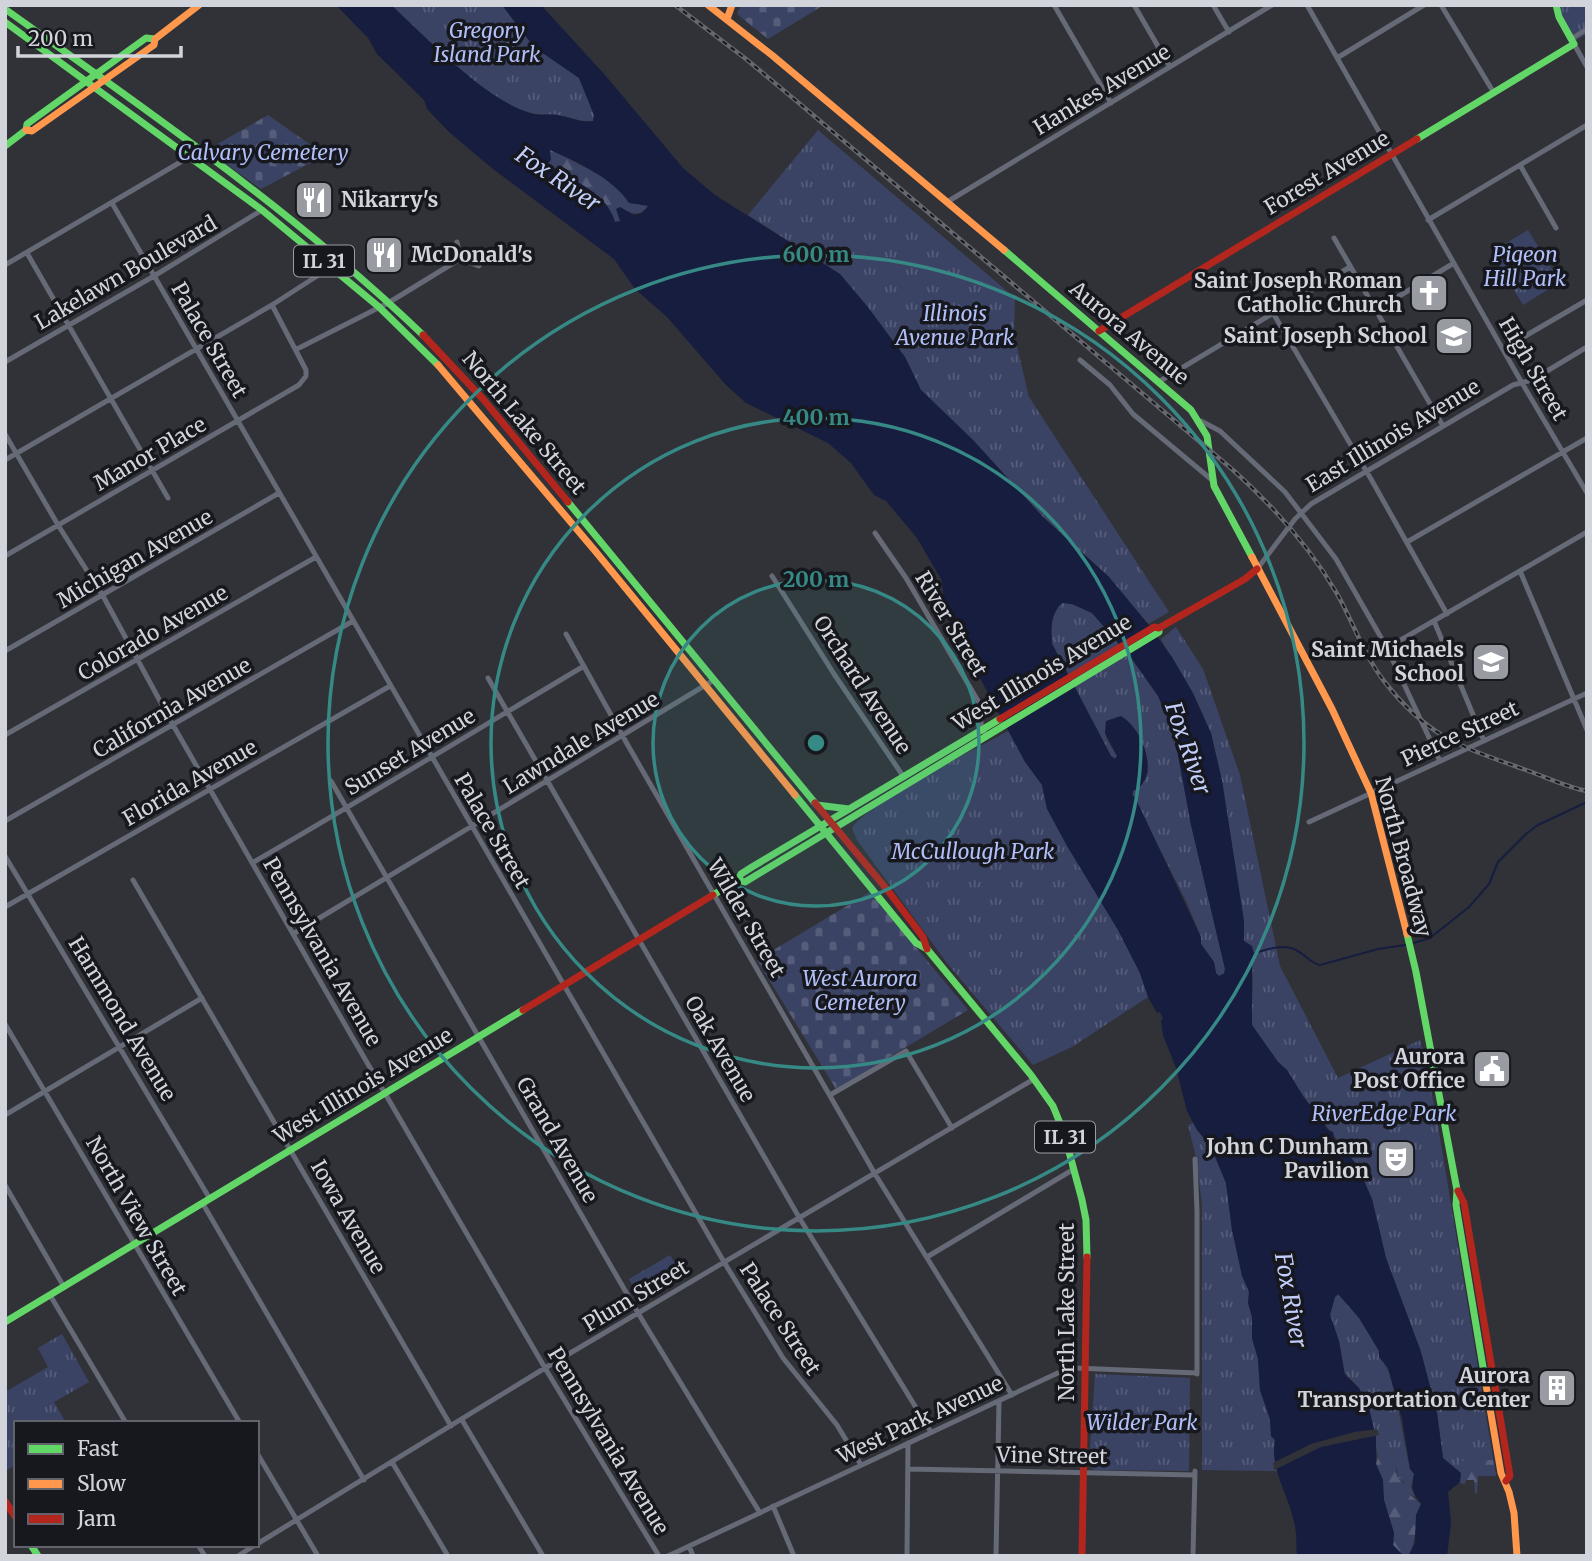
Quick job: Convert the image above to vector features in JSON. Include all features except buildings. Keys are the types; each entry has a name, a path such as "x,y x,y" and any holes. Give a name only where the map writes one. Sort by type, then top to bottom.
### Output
{"main road":[{"name":"Aurora Avenue","path":"708,5 1160,381 1201,421"},
{"path":"727,19 732,5"},
{"path":"1556,5 1572,42"},
{"path":"26,130 32,131 96,88 153,45 155,39 197,7"},
{"name":"North Lake Street","path":"5,9 270,202 437,347 907,915 923,937 927,949 1048,1097 1059,1119 1074,1169 1086,1229 1082,1556"},
{"name":"North Lake Street","path":"5,22 262,210 379,307 451,377 819,827 916,943 927,949"},
{"path":"5,146 26,130 27,124 146,38 155,39"},
{"name":"Forest Avenue","path":"1099,331 1494,93 1572,42"},
{"name":"North Broadway","path":"1201,421 1208,440 1212,480 1332,709 1371,793 1409,939 1457,1190 1464,1203 1510,1476 1506,1481 1517,1556"},
{"name":"East Illinois Avenue","path":"1159,628 1245,579 1257,569"},
{"name":"West Illinois Avenue","path":"5,1322 714,895 738,880 741,874 903,776 999,724 1121,650 1154,626 1159,628"},
{"name":"West Illinois Avenue","path":"738,880 745,882 826,834 985,732"},
{"path":"816,805 849,809"}],"street":[{"path":"1054,5 1111,103"},
{"path":"1134,5 1170,67"},
{"path":"1213,5 1229,32"},
{"name":"Hankes Avenue","path":"947,202 1272,5"},
{"name":"High Street","path":"1307,5 1587,493"},
{"path":"1337,58 1424,5"},
{"path":"1441,5 1494,93"},
{"name":"Forest Avenue","path":"1572,42 1587,29"},
{"path":"1572,42 1587,67"},
{"path":"1428,220 1587,125"},
{"path":"5,265 112,204 189,155"},
{"path":"1520,165 1556,228"},
{"name":"Palace Street","path":"112,204 724,1262 788,1366 837,1425 860,1465"},
{"name":"Lakelawn Boulevard","path":"5,362 262,210"},
{"path":"1334,238 1443,426"},
{"path":"457,242 460,259"},
{"path":"27,253 168,498"},
{"path":"272,304 297,349 388,303 460,259"},
{"path":"460,259 479,266"},
{"path":"1376,310 1454,263"},
{"path":"5,460 331,267"},
{"path":"1160,381 1350,267"},
{"path":"1503,349 1587,300"},
{"path":"1273,313 1447,614"},
{"name":"East Illinois Avenue","path":"1257,569 1302,512 1513,385 1532,380 1587,347"},
{"name":"Manor Place","path":"5,556 299,385 306,376 306,370 297,349"},
{"name":"North Broadway","path":"1080,360 1111,385 1133,414 1212,480"},
{"name":"Aurora Avenue","path":"1201,421 1220,430 1267,474 1302,512 1336,559 1387,648 1440,761"},
{"name":"Pennsylvania Avenue","path":"5,434 103,596 252,863 545,1368 659,1556"},
{"path":"1407,542 1587,438"},
{"name":"Michigan Avenue","path":"5,650 279,493"},
{"path":"1387,648 1587,532"},
{"name":"River Street","path":"875,533 906,578 981,706 985,732"},
{"name":"Colorado Avenue","path":"5,735 316,557"},
{"path":"1520,571 1587,730"},
{"name":"Orchard Avenue","path":"772,576 903,776"},
{"name":"California Avenue","path":"5,821 353,621"},
{"path":"1434,621 1485,741"},
{"name":"Wilder Street","path":"566,634 622,736 876,1174 1012,1395"},
{"name":"Sunset Avenue","path":"252,863 348,809 430,756 584,666"},
{"name":"Oak Avenue","path":"488,678 800,1219 931,1432"},
{"name":"Lawndale Avenue","path":"293,934 714,680"},
{"name":"Florida Avenue","path":"5,907 390,686"},
{"name":"Pierce Street","path":"1309,822 1587,693"},
{"name":"Grand Avenue","path":"331,781 638,1313 760,1513"},
{"name":"Hammond Avenue","path":"5,856 120,1047 364,1480"},
{"name":"Iowa Avenue","path":"133,880 451,1426"},
{"path":"5,1115 202,998"},
{"name":"North View Street","path":"5,1024 239,1421"},
{"path":"830,1095 906,1051 952,1128"},
{"name":"Plum Street","path":"259,1543 545,1368 1034,1079"},
{"name":"West Park Avenue","path":"668,1556 1062,1371 1075,1367 1197,1375 1198,1212 1195,1159"},
{"path":"927,1257 1074,1169"},
{"path":"5,1185 64,1287"},
{"path":"50,1296 125,1421"},
{"path":"996,1556 999,1402"},
{"path":"462,1420 543,1556"},
{"path":"907,1556 908,1443"},
{"path":"259,1455 318,1556"},
{"path":"392,1462 448,1556"},
{"name":"Vine Street","path":"908,1469 1195,1473 1193,1556"},
{"path":"773,1506 794,1556"},
{"path":"689,1546 693,1556"}],"green space":[{"name":"Gregory Island Park","path":"391,5 502,5 534,47 579,78 594,115 593,121 518,109 479,85"},
{"path":"741,5 824,5 768,39 737,14"},
{"path":"1559,5 1587,5 1587,34 1575,41 1562,19"},
{"name":"Calvary Cemetery","path":"268,115 325,155 261,189 207,150"},
{"name":"Illinois Avenue Park","path":"818,130 1015,298 1014,334 1029,397 1169,612 1148,624 1109,577 1043,517 973,440 921,390 905,357 840,274 748,215"},
{"path":"550,149 607,179 649,206 638,213 624,210 621,221 615,222 565,191 563,170 545,170"},
{"name":"Pigeon Hill Park","path":"1528,230 1560,282 1523,305 1491,252"},
{"path":"1062,603 1072,604 1092,613 1132,659 1158,696 1174,733 1191,825 1225,969 1219,976 1214,962 1201,944 1201,937 1187,903 1133,796 1133,791 1148,772 1137,731 1106,729 1106,738 1117,756 1115,759 1111,756 1052,643 1053,617"},
{"name":"RiverEdge Park","path":"1176,627 1203,669 1240,775 1280,966 1338,1078 1420,1040 1436,1114 1496,1476 1462,1476 1443,1458 1437,1413 1421,1352 1386,1258 1372,1199 1357,1165 1252,1025 1251,955 1244,941 1244,921 1211,733 1161,639"},
{"name":"McCullough Park","path":"1010,730 1042,785 1047,809 1118,930 1140,973 1148,997 1072,1047 1033,1065 947,963 857,840 852,828 900,791"},
{"name":"West Aurora Cemetery","path":"870,892 968,1010 836,1089 757,960"},
{"path":"1193,1123 1211,1147 1226,1183 1232,1230 1249,1292 1248,1303 1252,1317 1252,1338 1258,1359 1260,1391 1270,1419 1271,1436 1275,1440 1278,1471 1202,1470 1202,1204 1196,1157 1188,1125"},
{"path":"670,1255 683,1277 642,1302 629,1279"},
{"path":"1338,1294 1362,1320 1389,1373 1410,1469 1414,1474 1411,1487 1415,1497 1408,1493 1404,1482 1398,1478 1397,1469 1386,1458 1378,1457 1369,1408 1359,1388 1344,1372 1339,1341 1330,1315"},
{"path":"62,1334 89,1382 54,1402 65,1421 14,1421 14,1466 5,1471 5,1392 48,1367 38,1348"},
{"name":"Wilder Park","path":"1095,1374 1190,1378 1189,1471 1091,1468 1089,1463"},
{"path":"1378,1457 1392,1463 1408,1493 1421,1504 1413,1546 1408,1556 1401,1554 1393,1545 1394,1533 1376,1464"},
{"path":"1493,1460 1496,1476 1478,1476 1477,1494 1474,1480 1460,1483 1460,1461"}],"water":[{"name":"Fox River","path":"336,5 391,5 478,84 516,108 534,114 593,121 594,115 579,78 534,47 502,5 541,5 605,75 683,168 715,195 840,274 905,357 921,390 973,440 1043,517 1109,577 1172,657 1193,693 1211,733 1222,780 1244,921 1244,941 1252,946 1255,958 1252,965 1252,1025 1328,1130 1333,1132 1334,1138 1357,1165 1372,1199 1386,1258 1421,1352 1437,1413 1443,1458 1461,1473 1460,1482 1448,1492 1451,1523 1447,1556 1408,1556 1415,1543 1416,1515 1421,1504 1413,1490 1414,1474 1410,1469 1402,1419 1388,1368 1379,1357 1379,1351 1359,1318 1338,1294 1330,1315 1339,1341 1345,1375 1359,1388 1369,1408 1376,1437 1376,1464 1383,1480 1384,1500 1394,1533 1393,1545 1404,1556 1297,1556 1292,1512 1277,1471 1275,1440 1271,1436 1270,1419 1260,1390 1258,1359 1252,1338 1252,1317 1248,1303 1249,1292 1242,1276 1232,1230 1226,1183 1211,1147 1197,1130 1187,1111 1176,1068 1163,1035 1160,1012 1157,1013 1148,997 1140,973 1118,930 1047,809 1042,785 1025,762 944,611 942,581 917,538 886,501 874,495 851,463 828,443 746,403 726,385 667,317 635,289 614,259 493,169 449,132 427,109 424,100 377,54 368,38","holes":["550,150 604,179 629,203 648,206 642,213 634,215 620,207 616,209 620,221 615,222 608,207 592,191 571,178 570,192 565,191 563,170 545,169 551,160","1062,603 1072,604 1092,613 1132,659 1158,696 1174,733 1224,974 1219,976 1216,973 1214,962 1201,944 1201,937 1132,795 1133,791 1142,785 1146,776 1148,765 1142,742 1129,722 1121,716 1106,721 1105,733 1117,756 1115,759 1111,756 1052,644 1053,617"]}],"pier":[{"path":"1377,1429 1379,1435 1321,1447 1274,1470 1273,1463 1311,1444 1354,1432"}],"waterway":[{"path":"1410,944 1430,938 1469,907 1489,884 1498,862 1527,833 1587,802"},
{"path":"1252,954 1285,947 1296,950 1320,965 1378,949 1405,945"}],"railway":[{"path":"675,5 800,104 1248,483 1314,558 1336,592 1377,671 1416,716 1431,728 1465,747 1587,791"}],"traffic: fast":[{"path":"1417,139 1574,44 1559,17 1556,5"},
{"path":"5,9 220,164 324,247 423,335"},
{"path":"5,22 262,210 379,307 438,365"},
{"path":"5,146 26,130 27,124 146,38 155,39"},
{"path":"1004,250 1191,410 1207,436 1214,486 1252,557"},
{"path":"568,502 815,803"},
{"path":"738,880 745,882 1159,632 1159,628"},
{"path":"713,895 738,880 741,874 752,867 1000,719"},
{"path":"795,795 916,943 927,949 1031,1075 1053,1106 1064,1133 1082,1200 1086,1220 1087,1257"},
{"path":"817,805 849,809"},
{"path":"1407,934 1457,1190 1456,1205 1485,1379"},
{"path":"5,1322 523,1010"},
{"path":"32,1547 38,1556"}],"traffic: slow":[{"path":"26,130 32,131 154,45 155,39 199,5"},
{"path":"708,5 773,56 1004,250"},
{"path":"727,19 732,5"},
{"path":"438,365 596,552 795,795"},
{"path":"1252,557 1332,709 1371,793 1407,934"},
{"path":"1485,1379 1501,1473 1514,1513 1517,1556"}],"traffic: jam":[{"path":"1099,331 1417,139"},
{"path":"423,335 483,399 568,502"},
{"path":"1000,719 1154,627 1159,628 1245,579 1257,569"},
{"path":"815,803 889,892 923,937 927,949"},
{"path":"523,1010 713,895"},
{"path":"1458,1191 1464,1203 1510,1476 1506,1481"},
{"path":"1082,1556 1087,1257"},
{"path":"5,1501 14,1515"}],"place":[{"name":"Nikarry's","path":"314,200"},
{"name":"McDonald's","path":"384,255"},
{"name":"Saint Joseph Roman Catholic Church","path":"1429,293"},
{"name":"Saint Joseph School","path":"1454,336"},
{"name":"Saint Michaels School","path":"1491,662"},
{"name":"Aurora Post Office","path":"1492,1069"},
{"name":"John C Dunham Pavilion","path":"1396,1159"},
{"name":"Aurora Transportation Center","path":"1557,1388"}]}
